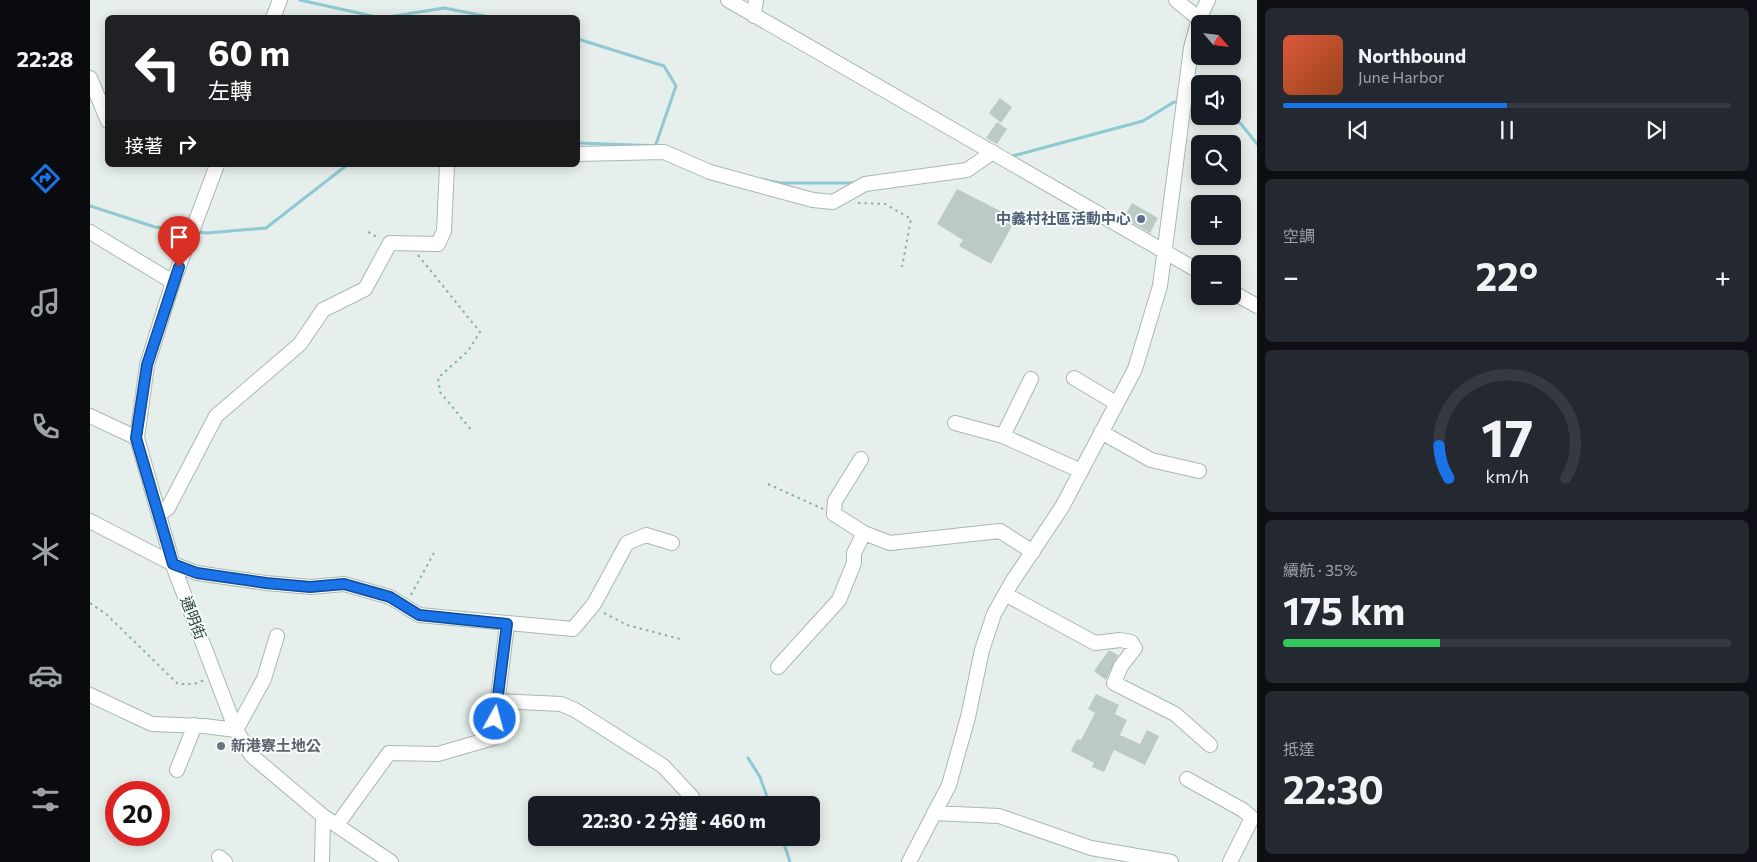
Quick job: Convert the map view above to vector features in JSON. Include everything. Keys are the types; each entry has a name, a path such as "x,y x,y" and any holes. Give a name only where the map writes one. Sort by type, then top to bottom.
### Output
{"street":[{"path":"728,0 1191,267"},
{"path":"754,16 756,0"},
{"path":"1176,0 1193,15"},
{"path":"1201,15 1208,0"},
{"path":"274,15 279,1"},
{"path":"909,862 949,785 968,717 982,650 994,614 1062,507 1138,360 1160,286 1163,250 1191,48"},
{"path":"90,78 105,114"},
{"path":"580,154 664,152 710,172 813,200 833,202 865,184 967,170 994,152"},
{"name":"通明街","path":"216,167 173,282 147,365 136,438 160,514 173,564 236,730 252,756 323,816 391,862"},
{"path":"160,514 168,508 216,416 300,344 323,310 365,289 390,243 438,244 444,231 447,167"},
{"path":"90,232 173,282"},
{"path":"1241,297 1257,306"},
{"path":"1074,378 1116,403"},
{"path":"1003,436 1031,379"},
{"path":"90,416 136,438"},
{"path":"955,423 1003,436 1081,471"},
{"path":"1101,432 1151,460 1199,472"},
{"path":"861,458 835,501 834,514 864,533 890,543 1000,531 1033,552"},
{"path":"90,521 173,564 197,573 310,587 344,584 392,599 419,615 573,629 592,606 628,543 646,535 672,543"},
{"path":"778,666 839,600 854,564 854,553 864,533"},
{"path":"1005,594 1095,642 1120,640 1131,642 1135,648 1121,666 1114,683 1175,714 1210,746"},
{"path":"337,825 388,753 438,754 493,738 507,624"},
{"path":"90,695 152,724 195,725 236,730 264,679 277,636"},
{"path":"497,700 561,704 575,710 663,766 691,796"},
{"path":"177,770 195,725"},
{"path":"1187,779 1243,810 1252,818 1230,862"},
{"path":"934,813 998,816 1091,848 1171,862"},
{"path":"322,862 323,816"}],"path":[{"path":"833,202 885,204 911,219 902,267"},
{"path":"409,243 448,296 480,332 468,351 438,378 440,392 473,432"},
{"path":"768,484 834,514"},
{"path":"392,599 412,594 435,551"},
{"path":"90,603 106,614 178,684 194,684 215,675"},
{"path":"592,606 627,625 684,640"}],"building":[{"path":"1000,98 1012,107 1001,123 989,113"},
{"path":"997,122 1007,129 997,144 986,138"},
{"path":"957,189 1016,219 991,264 959,246 963,240 937,224"},
{"name":"中義村社區活動中心","path":"1132,203 1158,218 1150,233 1124,218"},
{"path":"1109,650 1118,655 1106,680 1094,671"},
{"path":"1096,694 1119,705 1115,714 1127,720 1120,735 1140,744 1147,730 1159,736 1145,765 1114,750 1104,772 1092,767 1094,763 1071,751 1077,739 1081,740 1095,713 1088,709"}],"waterway":[{"path":"300,0 368,15"},
{"path":"401,15 444,8 480,15"},
{"path":"580,40 664,66 676,86 656,144"},
{"path":"1009,157 1143,121 1174,102 1180,103"},
{"path":"1241,124 1257,144"},
{"path":"580,143 662,146"},
{"path":"197,232 207,233 266,228 344,167"},
{"path":"764,180 780,183 855,183"},
{"path":"90,206 155,227 188,231"},
{"path":"748,758 760,777 767,796"},
{"path":"785,846 790,862"}],"place":[{"name":"中義村社區活動中心","path":"1141,219"},
{"name":"新港寮土地公","path":"221,746"}],"route":[{"path":"179,267 147,365 136,438 164,526 173,564 197,573 266,583 310,587 344,584 390,597 419,615 507,624 495,719"}]}
